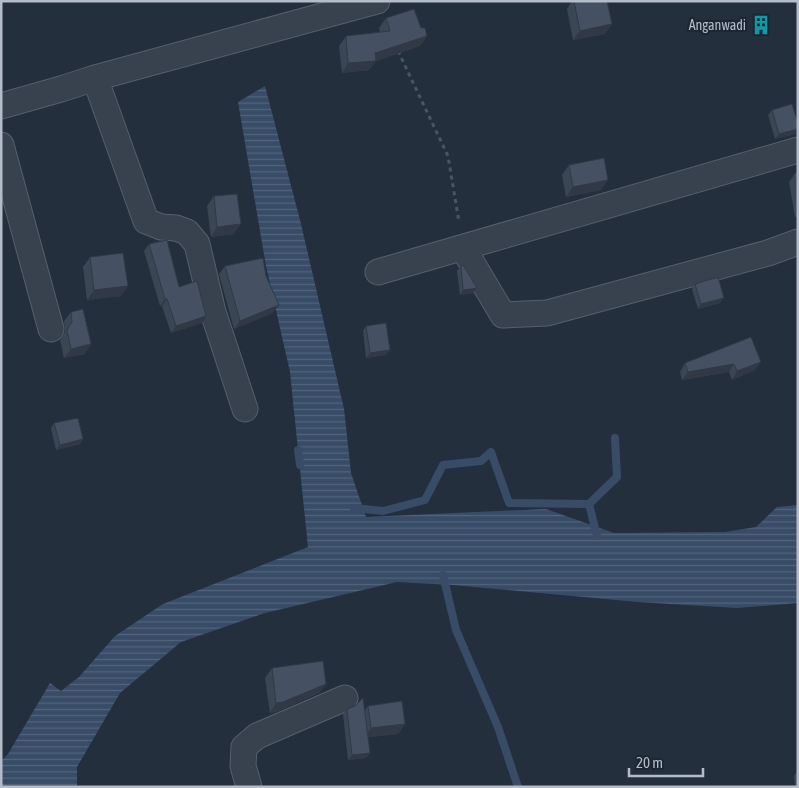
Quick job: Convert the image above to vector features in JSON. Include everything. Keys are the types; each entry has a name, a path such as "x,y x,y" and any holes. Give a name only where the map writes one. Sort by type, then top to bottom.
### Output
{"street":[{"path":"1,106 95,78 378,1"},
{"path":"95,78 146,220 161,227 176,228 187,232 197,244 213,312 245,409"},
{"path":"1,145 51,329"},
{"path":"378,272 798,150"},
{"path":"463,248 503,316 547,313 768,253 798,242"},
{"path":"249,787 243,766 244,747 257,736 345,698"}],"path":[{"path":"395,45 448,156 463,248"}],"water":[{"path":"265,86 301,224 344,409 351,473 366,517 546,509 614,533 725,532 756,527 777,507 798,505 798,603 737,608 638,602 453,585 397,582 265,613 181,642 120,693 77,767 77,787 1,787 1,761 8,754 50,683 61,691 79,677 115,636 163,604 308,547 290,372 266,266 238,102"}],"building":[{"path":"574,1 607,1 612,24 580,31"},
{"path":"414,9 421,28 425,28 427,36 375,53 376,61 348,63 346,36 390,31 386,18"},
{"path":"792,104 798,129 779,134 772,110"},
{"path":"604,158 608,180 573,187 569,165"},
{"path":"237,194 241,224 217,227 214,196"},
{"path":"167,240 179,287 197,281 206,316 176,326 167,299 165,299 149,244"},
{"path":"123,253 128,286 94,290 90,257"},
{"path":"263,258 266,276 279,305 240,321 225,266"},
{"path":"463,265 477,288 463,290 461,266"},
{"path":"718,277 724,298 701,304 695,284"},
{"path":"83,309 91,344 71,349 67,330 72,322 71,312"},
{"path":"386,323 390,350 370,353 366,326"},
{"path":"751,337 761,362 737,371 734,364 688,372 685,363"},
{"path":"78,418 83,439 60,445 54,423"},
{"path":"323,661 326,684 283,702 276,703 272,668"},
{"path":"363,698 370,753 352,755 347,709 355,706"},
{"path":"402,701 405,724 371,728 368,706"}],"waterway":[{"path":"597,536 589,504 617,477 615,438"},
{"path":"298,450 300,465"},
{"path":"354,508 383,511 425,500 443,465 481,461 491,452 509,503 589,504"},
{"path":"443,575 456,630 498,727 518,787"}],"place":[{"name":"Anganwadi","path":"761,25"}]}
